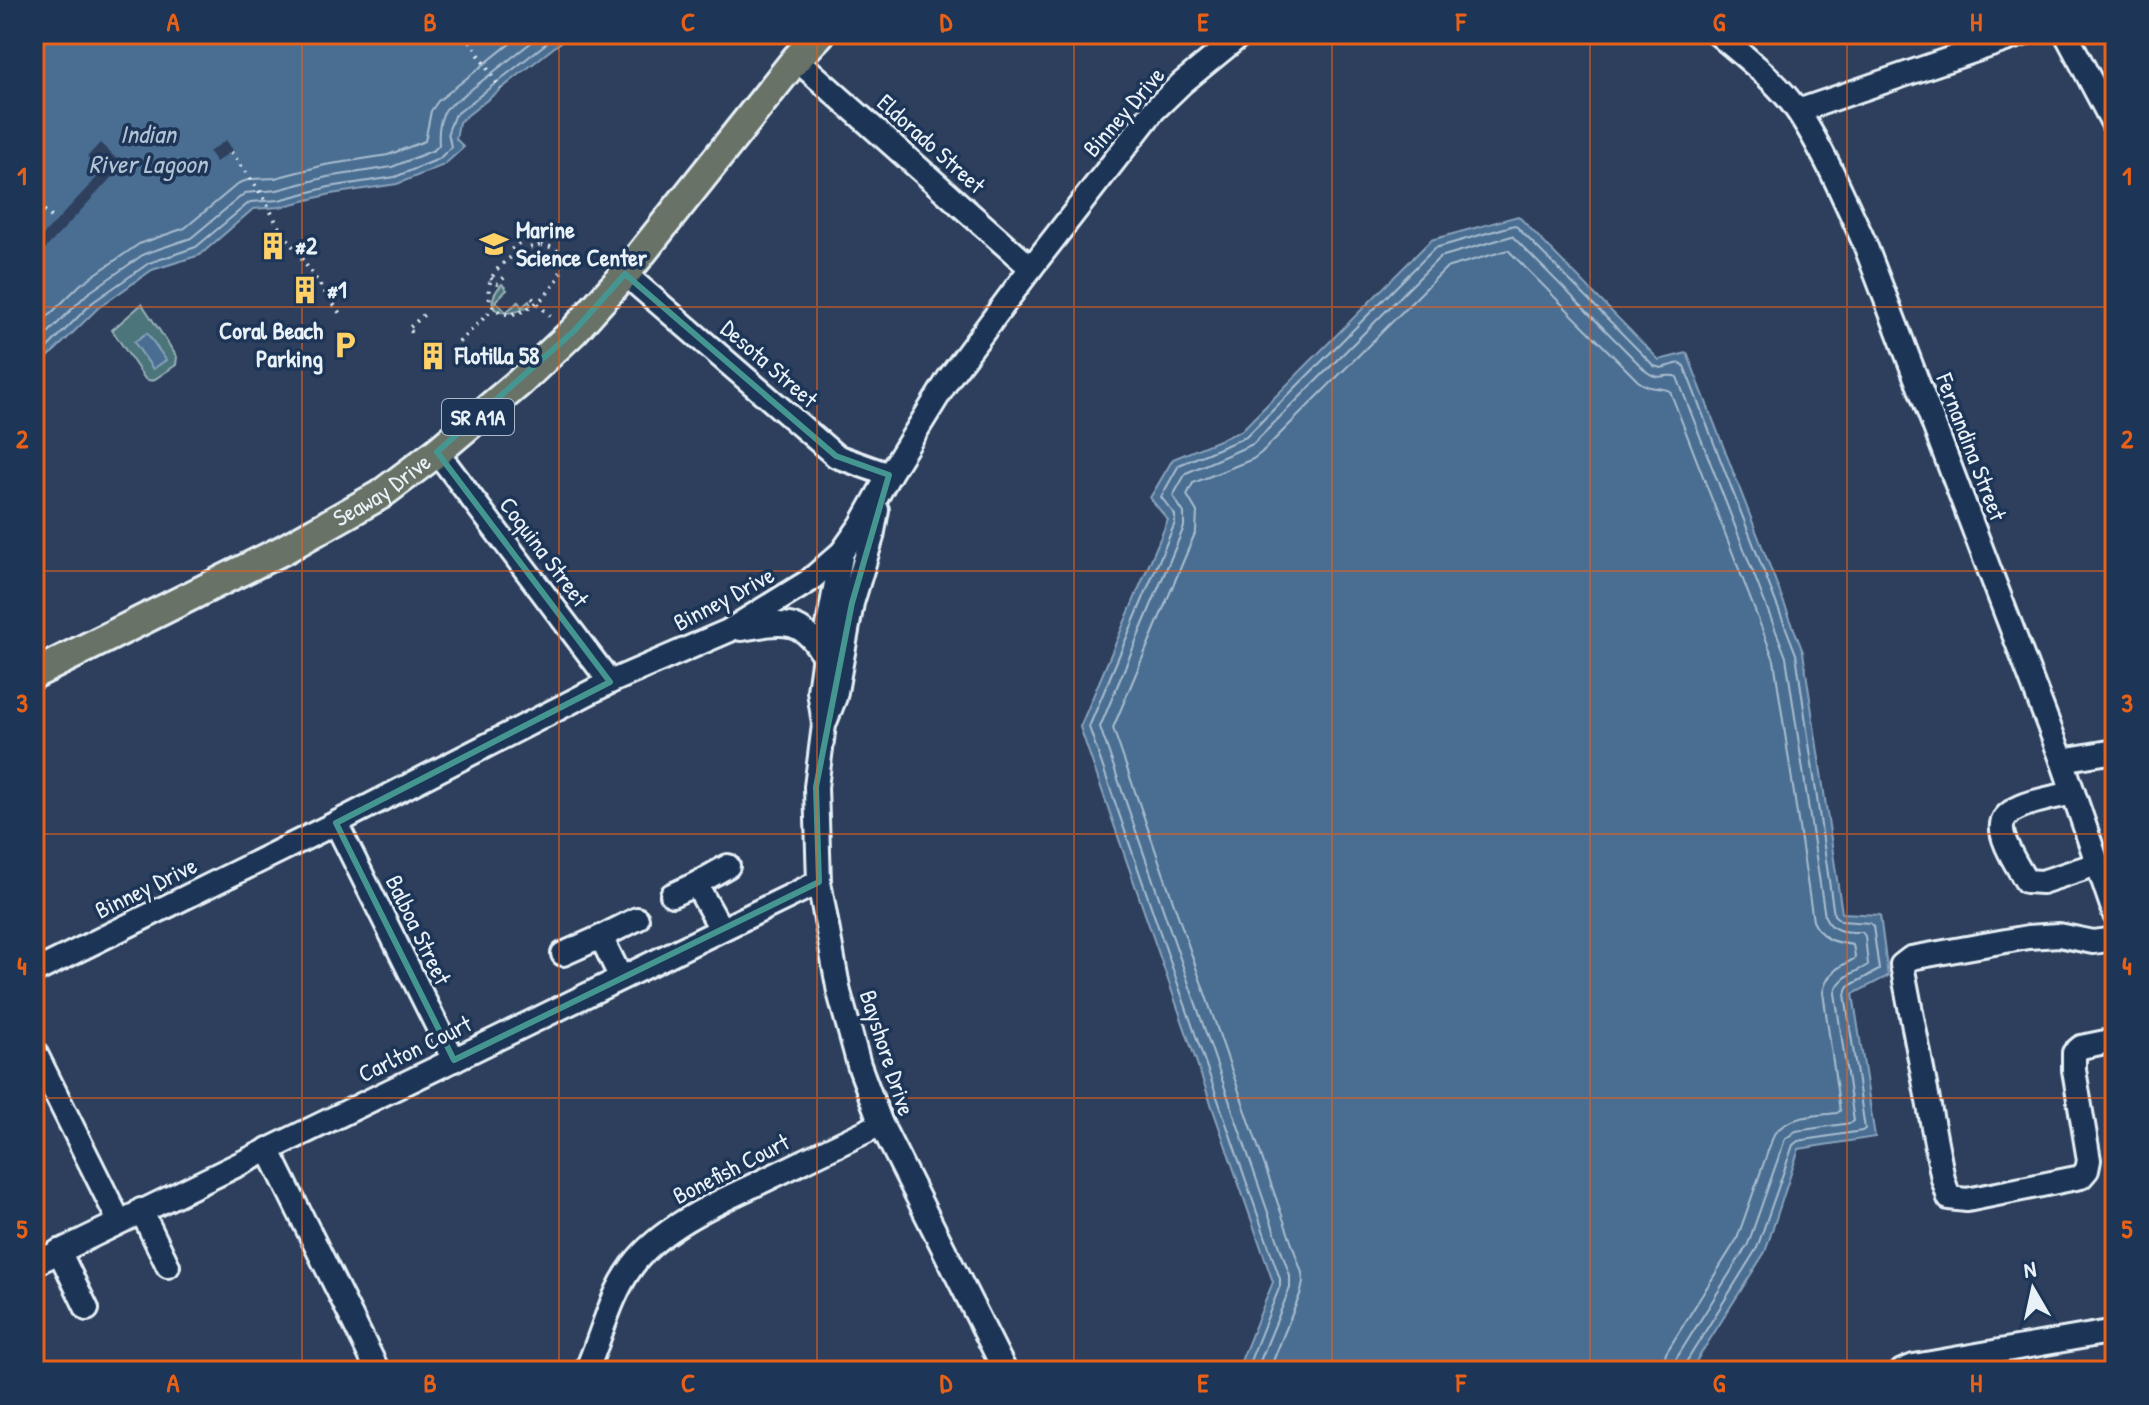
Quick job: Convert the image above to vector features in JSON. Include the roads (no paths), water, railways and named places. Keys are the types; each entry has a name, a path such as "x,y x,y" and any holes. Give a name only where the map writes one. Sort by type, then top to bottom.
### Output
{"main road":[{"name":"Seaway Drive","path":"34,674 283,550 380,495 437,452 520,382 574,331 625,274 796,59 820,34"}],"street":[{"name":"Binney Drive","path":"34,972 336,823 610,682 728,631 809,581 842,552 949,378 1153,111 1242,34"},
{"name":"Fernandina Street","path":"1718,34 1758,67 1798,111 1832,172 1864,242 2062,760 2115,915"},
{"path":"1798,111 2023,34"},
{"path":"2066,34 2115,127"},
{"name":"Eldorado Street","path":"796,59 1031,268"},
{"name":"Desota Street","path":"625,274 836,456 884,483"},
{"name":"Coquina Street","path":"437,452 610,682"},
{"name":"Bayshore Drive","path":"884,483 852,603 835,697 824,725 816,787 819,882 839,992 859,1065 881,1124 1005,1371"},
{"name":"Bayshore Drive","path":"824,725 819,691 842,552"},
{"path":"728,631 784,624 803,628 824,657"},
{"path":"2062,760 2115,751"},
{"path":"2073,793 2014,809 2004,817 2002,830 2026,881 2042,882 2097,864"},
{"name":"Balboa Street","path":"336,823 454,1060"},
{"path":"672,895 728,866"},
{"name":"Carlton Court","path":"34,1264 819,882"},
{"path":"696,884 721,929"},
{"path":"563,954 637,919"},
{"path":"2115,939 2093,942 2059,935 2028,937 1911,958 1902,965 1949,1198 1967,1200 2081,1177 2087,1170 2089,1160 2074,1053 2081,1047 2115,1040"},
{"path":"601,937 621,978"},
{"path":"34,1050 119,1221"},
{"name":"Bonefish Court","path":"586,1371 608,1309 633,1265 662,1236 702,1210 881,1124"},
{"path":"268,1149 378,1371"},
{"path":"141,1210 168,1266"},
{"path":"59,1251 87,1309"},
{"path":"1902,1371 1914,1366 2115,1331"}],"water":[{"name":"Indian River Lagoon","path":"34,34 571,34 459,122 456,139 464,147 444,165 397,184 331,194 280,207 253,209 200,255 152,270 98,308 34,371"},
{"path":"1518,216 1659,360 1687,353 1803,652 1842,913 1880,915 1888,976 1853,994 1875,1137 1799,1149 1765,1252 1690,1371 1237,1371 1273,1282 1080,727 1168,520 1150,498 1173,459 1241,431 1431,240"},
{"path":"147,333 166,360 153,369 134,342"}],"place":[{"name":"Marine Science Center","path":"494,244"},
{"name":"#2","path":"273,246"},
{"name":"#1","path":"305,290"},
{"name":"Coral Beach Parking","path":"345,345"},
{"name":"Flotilla 58","path":"433,356"}]}
